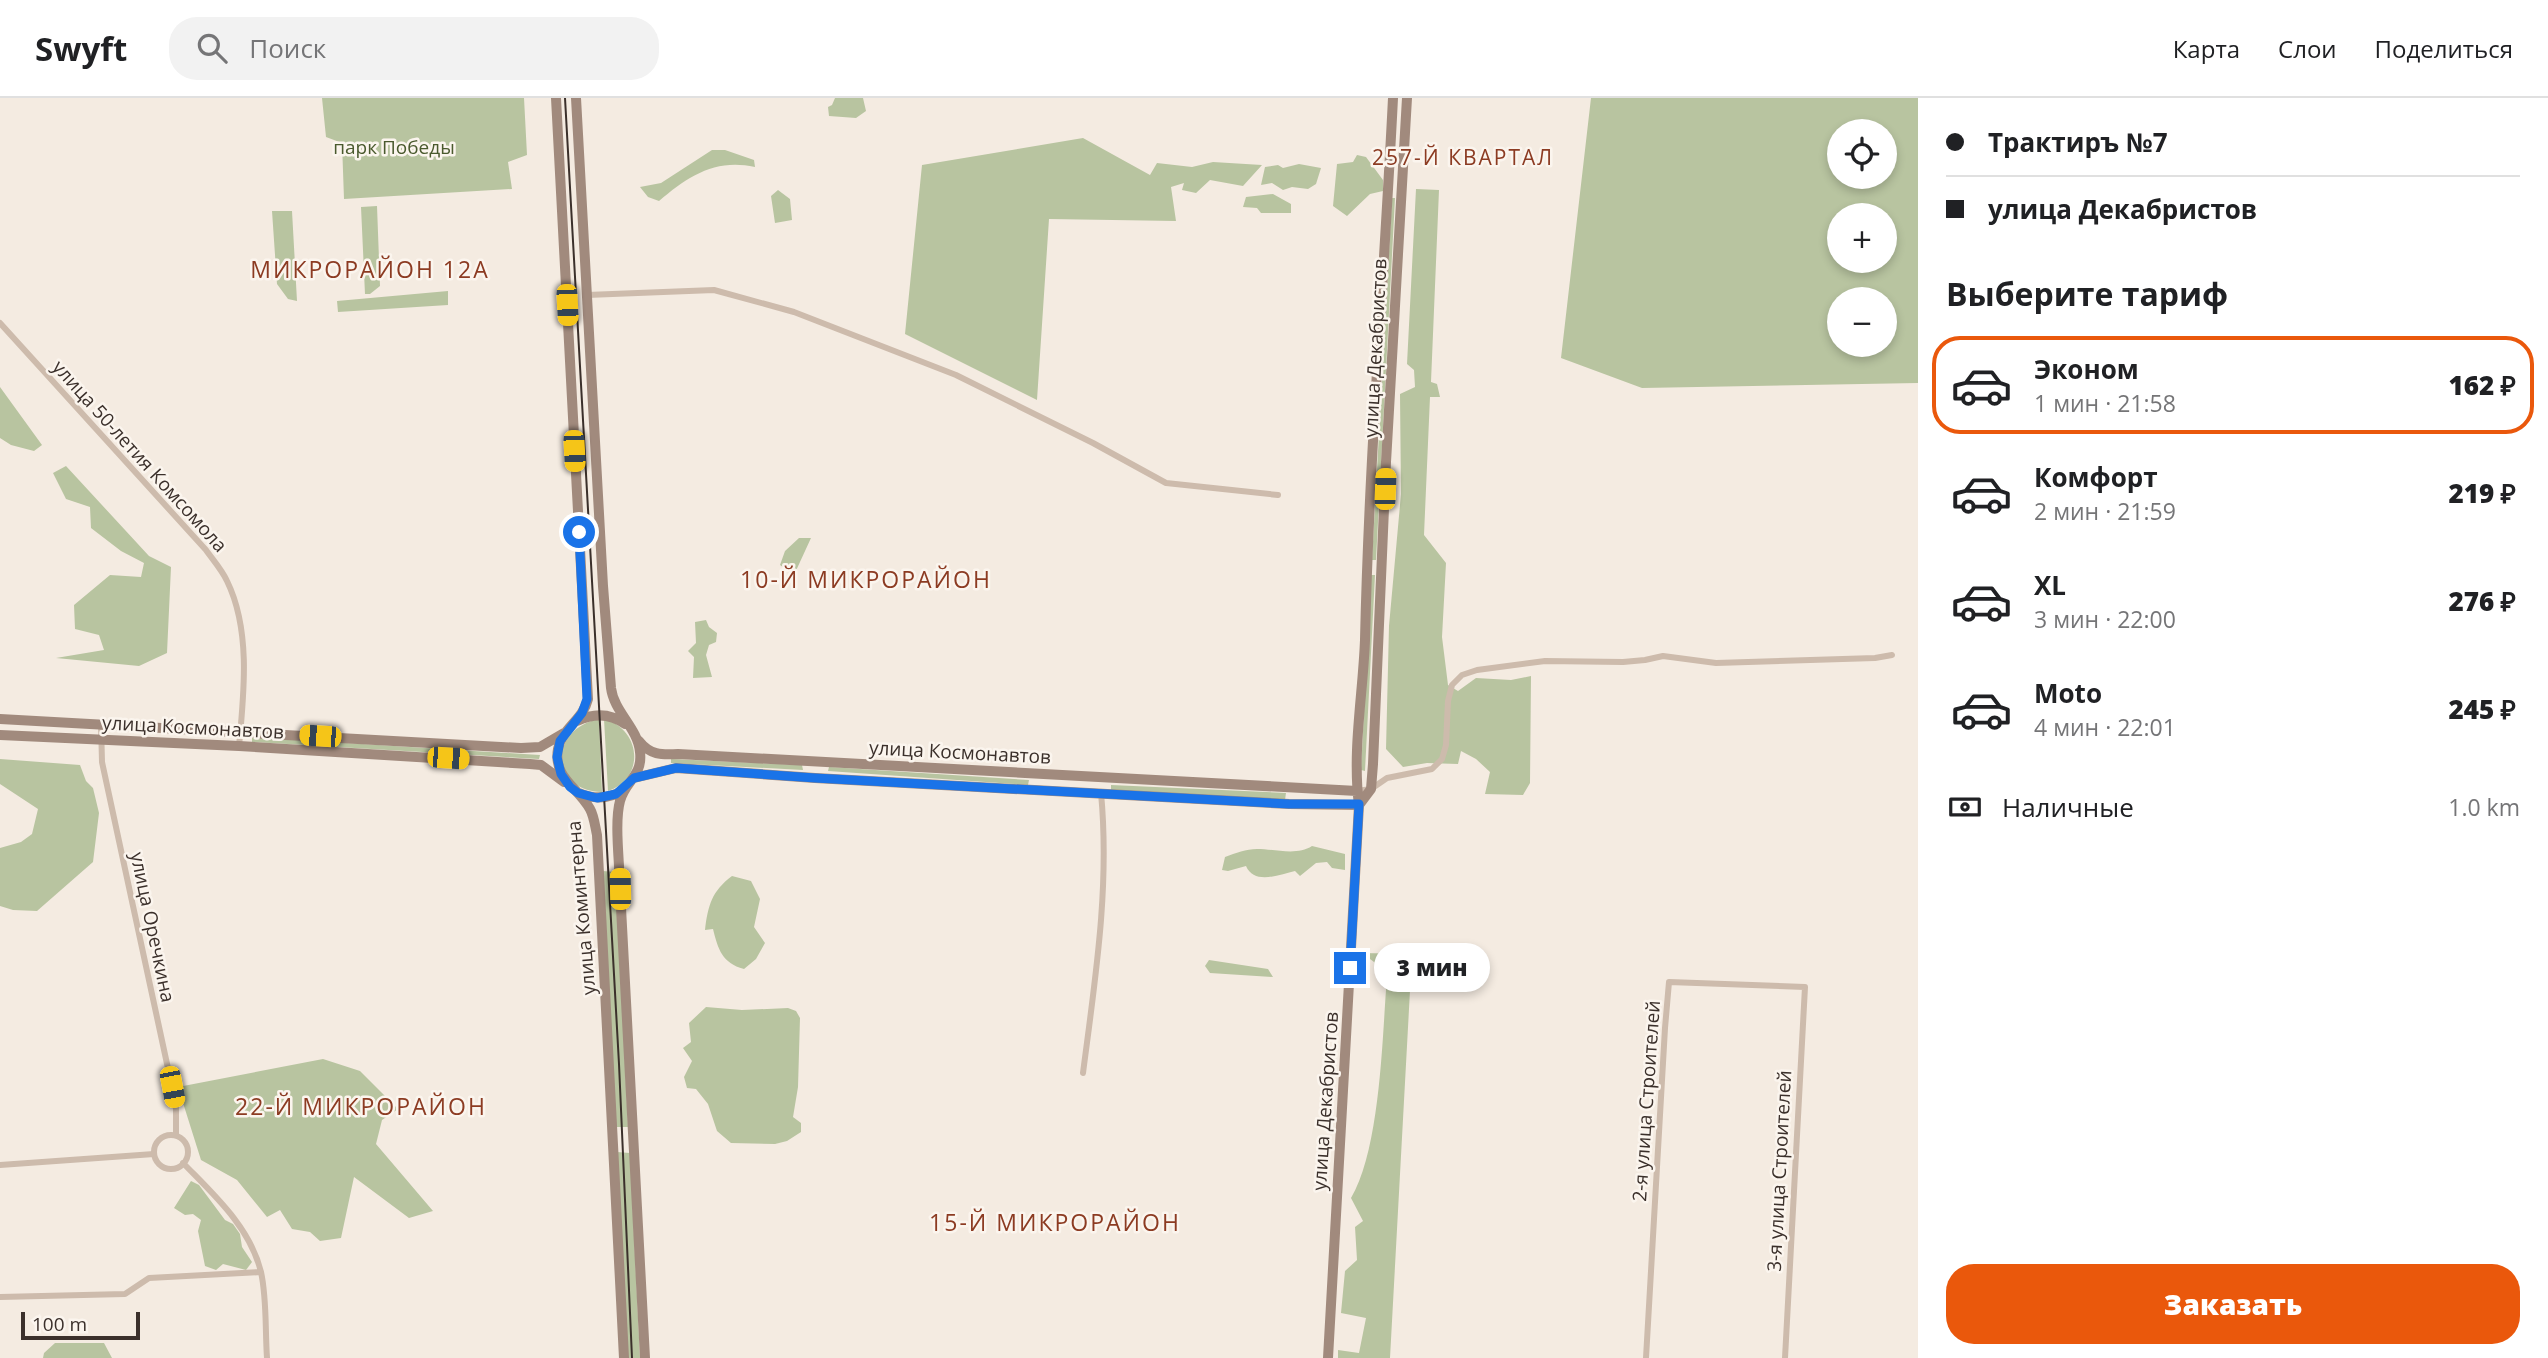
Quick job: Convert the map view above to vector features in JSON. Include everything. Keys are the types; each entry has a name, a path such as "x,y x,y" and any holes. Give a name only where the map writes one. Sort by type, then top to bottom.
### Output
{"street":[{"path":"556,98 587,689 586,704 577,721 564,733"},
{"path":"576,98 611,688 617,708 634,733 641,756 634,778 624,789"},
{"name":"улица Декабристов","path":"1328,1358 1359,804 1357,791 1366,568 1393,98"},
{"name":"улица Декабристов","path":"1371,789 1407,98"},
{"path":"1387,189 1401,190"},
{"path":"587,295 714,290 794,312 956,375 1093,443 1166,483 1278,495"},
{"name":"улица 50-летия Комсомола","path":"0,323 199,543 227,580 234,599 243,654 239,746"},
{"path":"1366,568 1382,570"},
{"path":"1359,804 1371,789 1387,778 1432,769 1443,759 1452,685 1462,675 1477,670 1545,661 1623,662 1663,656 1716,663 1875,658 1892,655"},
{"name":"улица Космонавтов","path":"577,721 594,715 612,717 628,726 643,747 660,755 1357,791"},
{"name":"улица Космонавтов","path":"0,719 521,748 540,747 564,733"},
{"name":"улица Оречкина","path":"101,724 102,762 172,1087 176,1109 176,1135 187,1147 187,1158 183,1163 242,1228 250,1241 261,1272 267,1358"},
{"name":"улица Коминтерна","path":"564,733 557,757 561,774 589,807 597,835 624,1358"},
{"name":"улица Космонавтов","path":"0,735 530,764 546,768 578,793 597,798 612,796 624,789"},
{"path":"815,778 816,762"},
{"name":"улица Космонавтов","path":"634,778 676,768 1289,804 1359,804"},
{"path":"1289,804 1290,788"},
{"name":"улица Коминтерна","path":"624,789 619,806 620,889 645,1358"},
{"path":"1357,791 1371,789"},
{"path":"1083,1073 1104,886 1101,793"},
{"name":"2-я улица Строителей","path":"1646,1358 1664,1042 1670,982 1805,986"},
{"name":"3-я улица Строителей","path":"1785,1358 1805,986"},
{"path":"176,1135 165,1136 160,1140 154,1154 158,1163 167,1168 183,1163"},
{"path":"0,1165 154,1154"},
{"path":"0,1297 125,1294 149,1278 261,1272"}],"green space":[{"name":"парк Победы","path":"322,98 524,98 527,155 508,162 512,189 344,199 342,143 326,137"},
{"path":"835,98 863,98 866,111 856,118 829,116 828,107"},
{"path":"1591,98 1918,98 1918,383 1642,388 1561,358"},
{"path":"1083,138 1150,175 1157,163 1192,167 1213,162 1262,165 1243,186 1210,180 1196,193 1182,190 1184,183 1171,187 1176,221 1049,219 1037,400 905,334 922,165"},
{"path":"712,150 725,150 754,160 755,167 728,165 703,171 659,201 648,197 640,187 661,183"},
{"path":"1357,155 1366,157 1383,180 1383,191 1370,194 1347,216 1333,206 1337,164 1353,162"},
{"path":"1299,164 1321,168 1316,184 1308,189 1292,187 1283,190 1272,183 1261,185 1265,167 1278,165 1283,168"},
{"path":"1416,189 1439,190 1431,382 1437,384 1440,397 1430,397 1424,535 1446,563 1442,637 1448,685 1458,691 1476,678 1511,680 1531,676 1530,783 1523,795 1485,794 1490,772 1476,759 1461,751 1458,764 1427,763 1403,767 1386,749 1389,626 1401,494 1400,394 1415,387 1414,370 1407,364"},
{"path":"778,190 790,199 792,220 775,223 771,196"},
{"path":"1273,194 1291,204 1291,213 1261,213 1257,208 1243,207 1246,197"},
{"path":"1392,198 1395,198 1376,560 1372,560"},
{"path":"377,206 380,286 370,294 365,294 361,207"},
{"path":"272,211 292,211 297,301 288,299 277,284"},
{"path":"448,291 448,305 338,312 337,301"},
{"path":"0,387 42,445 34,451 11,445 0,438"},
{"path":"66,466 149,556 171,567 167,653 139,666 56,658 104,650 99,635 75,629 74,605 110,575 141,577 144,563 121,551 91,528 90,507 66,499 53,473"},
{"path":"799,538 811,538 794,575 780,565 785,551"},
{"path":"1371,575 1375,575 1365,771 1361,770"},
{"path":"706,620 709,627 717,633 716,642 709,645 706,655 712,677 693,678 694,657 688,651 696,643 695,622"},
{"path":"599,719 602,792 586,789 573,782 562,760 570,735 582,725"},
{"path":"604,719 616,724 626,733 634,754 629,776 608,791"},
{"path":"252,737 540,755 539,759 252,742"},
{"path":"0,759 80,765 86,781 93,788 99,813 93,862 37,911 13,910 0,906 0,848 21,842 32,834 38,809 0,784"},
{"path":"671,759 802,765 803,770 671,763"},
{"path":"829,767 1029,780 1028,785 828,771"},
{"path":"1111,785 1286,793 1285,800 1111,790"},
{"path":"1312,846 1345,854 1345,870 1332,868 1327,862 1316,863 1300,876 1295,871 1261,877 1250,872 1246,866 1222,870 1225,857 1241,852 1257,849 1300,851"},
{"path":"603,871 616,872 628,1127 616,1127"},
{"path":"732,876 751,881 760,899 754,927 765,943 756,959 744,969 731,963 722,954 713,929 705,930 712,899"},
{"path":"1362,953 1412,954 1390,1358 1338,1358 1338,1350 1359,1353 1366,1318 1341,1313 1345,1271 1357,1260 1355,1227 1363,1221 1351,1198 1368,1154 1378,1098 1386,990 1382,968"},
{"path":"1209,960 1268,969 1273,977 1210,973 1205,966"},
{"path":"706,1007 742,1010 788,1008 796,1011 800,1018 798,1087 793,1117 801,1123 801,1132 787,1141 775,1144 731,1143 717,1131 708,1104 696,1089 687,1088 684,1077 692,1061 683,1048 691,1042 689,1023"},
{"path":"323,1059 360,1071 398,1109 382,1120 376,1144 433,1211 409,1218 354,1177 341,1238 320,1241 310,1232 292,1229 280,1210 267,1217 237,1180 201,1160 178,1087"},
{"path":"617,1152 630,1153 640,1358 628,1358"},
{"path":"191,1181 199,1185 225,1220 233,1224 240,1234 242,1247 252,1262 246,1270 223,1264 216,1270 205,1266 198,1231 201,1220 193,1214 185,1215 174,1208"},
{"path":"55,1343 104,1343 112,1358 43,1358 44,1353"}],"tram line":[{"path":"565,98 619,1064 632,1358"}],"district":[{"name":"257-Й КВАРТАЛ","path":"1463,158"},
{"name":"МИКРОРАЙОН 12А","path":"370,270"},
{"name":"10-Й МИКРОРАЙОН","path":"866,580"},
{"name":"22-Й МИКРОРАЙОН","path":"361,1107"},
{"name":"15-Й МИКРОРАЙОН","path":"1055,1223"}],"route":[{"path":"579,532 587,699 577,721 564,733 557,757 561,774 578,793 597,798 612,796 630,785 634,778 676,768 1289,804 1359,804 1350,968"}]}
